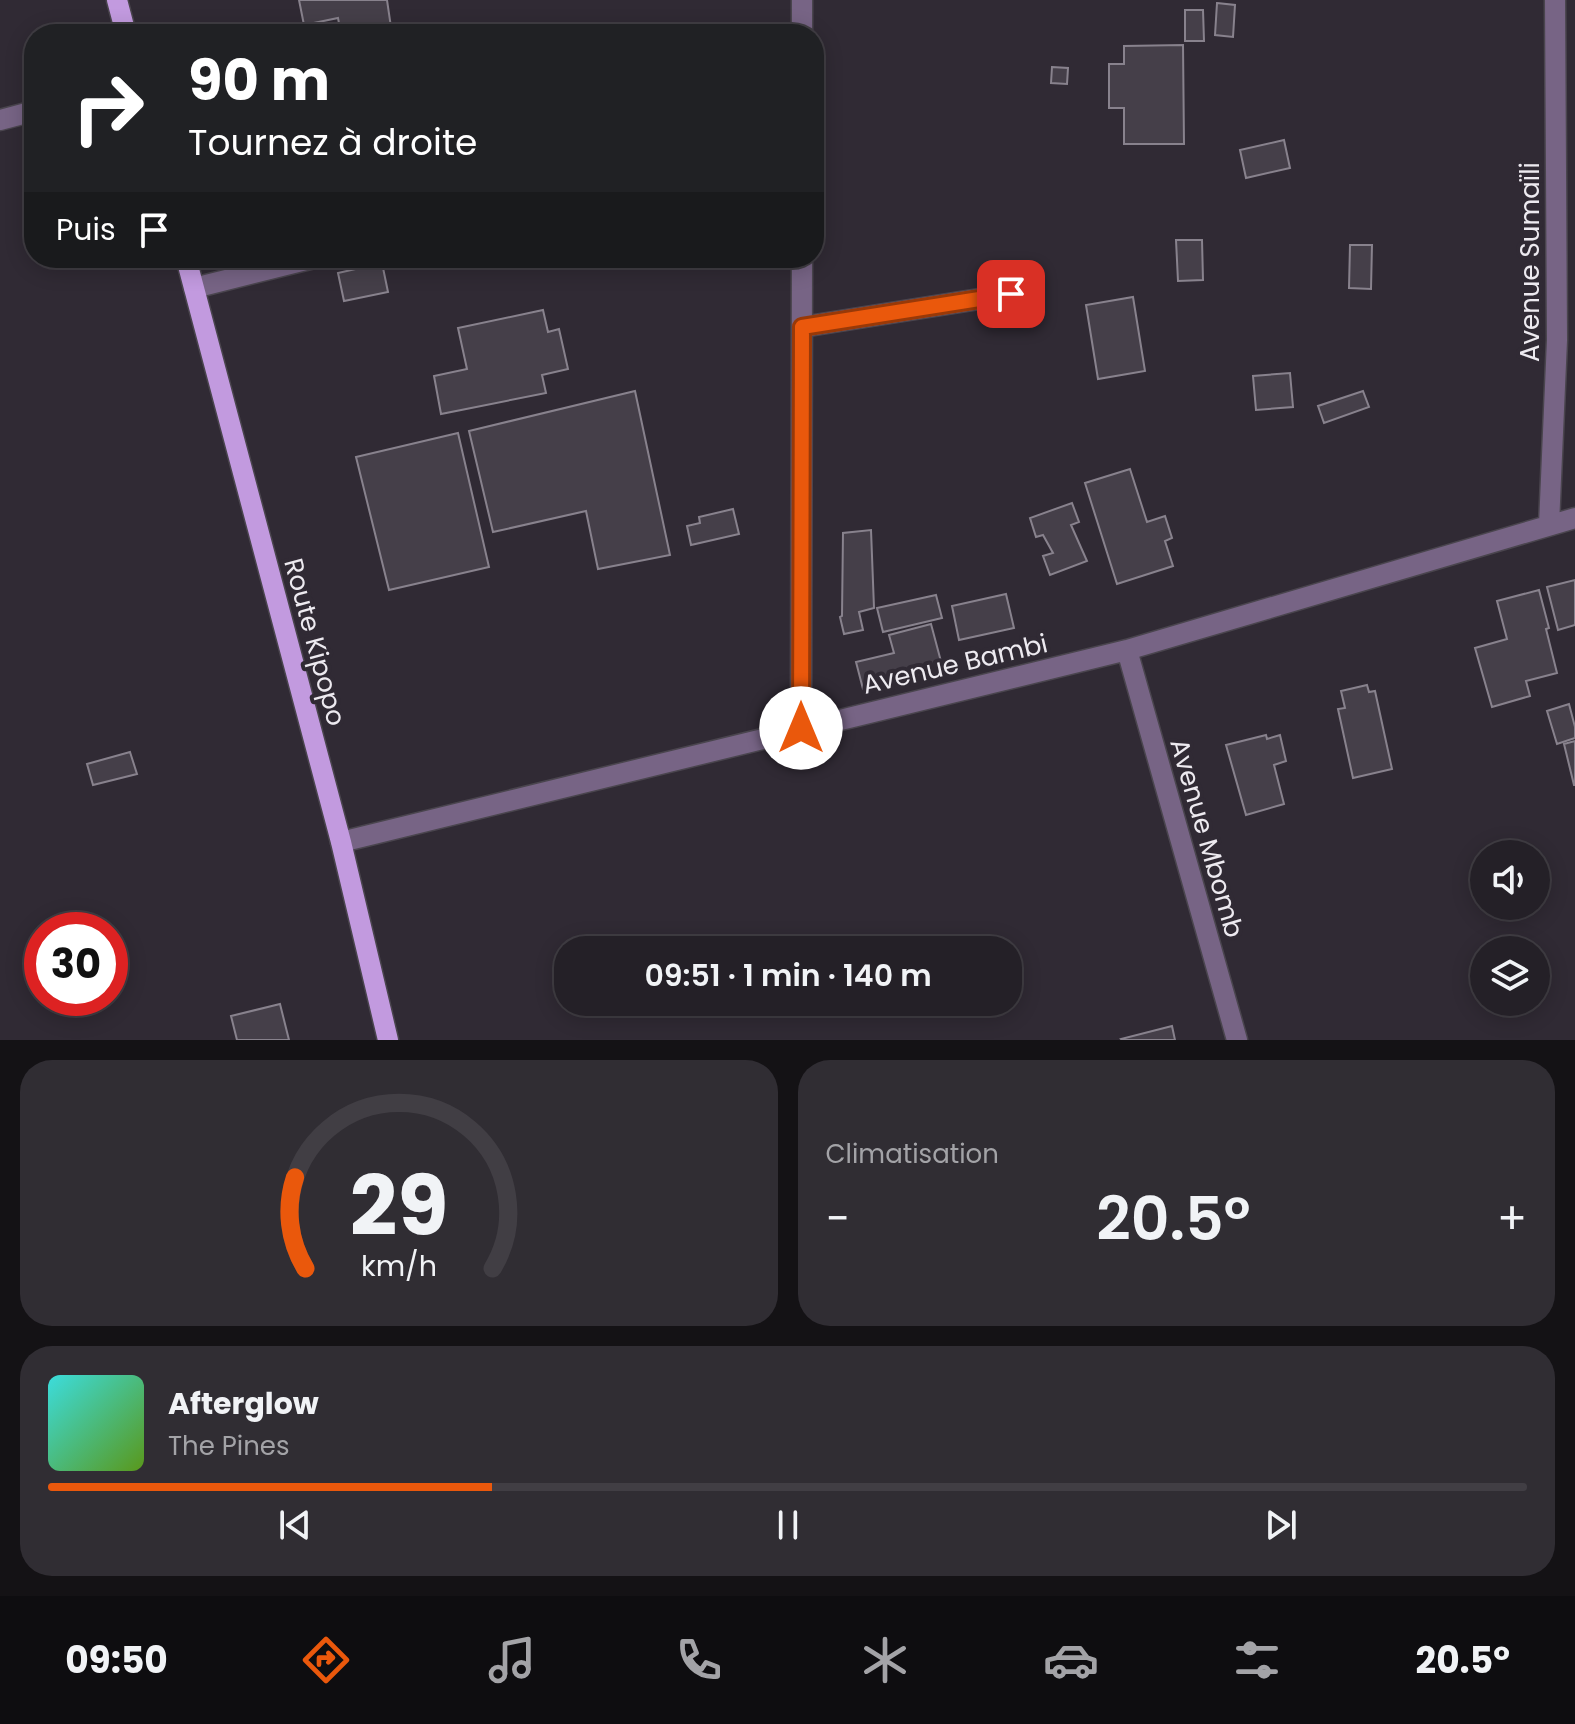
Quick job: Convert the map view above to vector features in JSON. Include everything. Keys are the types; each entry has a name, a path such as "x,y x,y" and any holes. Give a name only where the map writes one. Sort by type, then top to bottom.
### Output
{"main road":[{"path":"117,0 123,24"},
{"name":"Route Kipopo","path":"189,268 341,842 388,1040"}],"street":[{"path":"802,0 802,24"},
{"name":"Avenue Sumaïli","path":"1549,525 1557,325 1555,0"},
{"path":"0,120 24,114"},
{"path":"194,288 274,268"},
{"path":"801,728 802,268"},
{"path":"802,327 1011,294"},
{"name":"Avenue Bambi","path":"341,842 1127,650 1575,518"},
{"name":"Avenue Mbomb","path":"1127,650 1237,1040"}],"building":[{"path":"299,0 387,0 391,24 339,24 338,18 304,24"},
{"path":"1217,3 1235,5 1233,37 1215,35"},
{"path":"1185,10 1203,10 1204,41 1185,41"},
{"path":"1183,45 1184,144 1124,144 1124,108 1109,108 1109,64 1124,64 1124,46"},
{"path":"1052,67 1068,68 1067,84 1051,83"},
{"path":"1284,140 1290,168 1246,178 1240,150"},
{"path":"1176,240 1202,240 1203,280 1178,281"},
{"path":"1350,245 1372,245 1371,289 1349,288"},
{"path":"360,268 383,268 388,292 344,301 338,273"},
{"path":"1133,297 1145,371 1098,379 1086,305"},
{"path":"543,310 548,332 559,329 568,369 542,375 546,393 441,414 434,376 467,369 458,328"},
{"path":"1290,373 1293,407 1256,410 1253,376"},
{"path":"635,391 670,555 598,569 586,511 493,532 469,431"},
{"path":"1363,391 1369,407 1324,423 1318,406"},
{"path":"458,433 489,567 389,590 356,457"},
{"path":"1130,469 1147,522 1165,516 1172,538 1165,541 1173,566 1117,584 1085,483"},
{"path":"1072,503 1079,522 1071,525 1087,561 1050,575 1043,556 1053,553 1043,535 1036,537 1030,518"},
{"path":"733,509 739,534 691,545 687,526 700,523 699,517"},
{"path":"871,530 874,608 859,612 863,630 844,634 840,617 843,533"},
{"path":"1575,580 1575,625 1558,630 1547,587"},
{"path":"1539,590 1557,673 1526,681 1530,696 1492,707 1475,648 1507,639 1497,601"},
{"path":"1006,594 1014,628 959,640 952,606"},
{"path":"936,595 942,618 883,632 877,608"},
{"path":"931,624 943,669 863,689 856,662 894,653 889,635"},
{"path":"1367,685 1369,692 1375,691 1392,769 1353,778 1338,709 1345,708 1341,691"},
{"path":"1569,704 1575,738 1557,744 1547,711"},
{"path":"1266,735 1267,739 1280,735 1286,761 1274,765 1284,804 1246,815 1226,745"},
{"path":"1575,741 1575,785 1574,785 1564,744"},
{"path":"130,752 137,774 93,785 87,764"},
{"path":"280,1004 289,1040 237,1040 231,1016"},
{"path":"1172,1026 1175,1040 1121,1039"}],"route":[{"path":"801,728 802,327 1011,294"}]}
